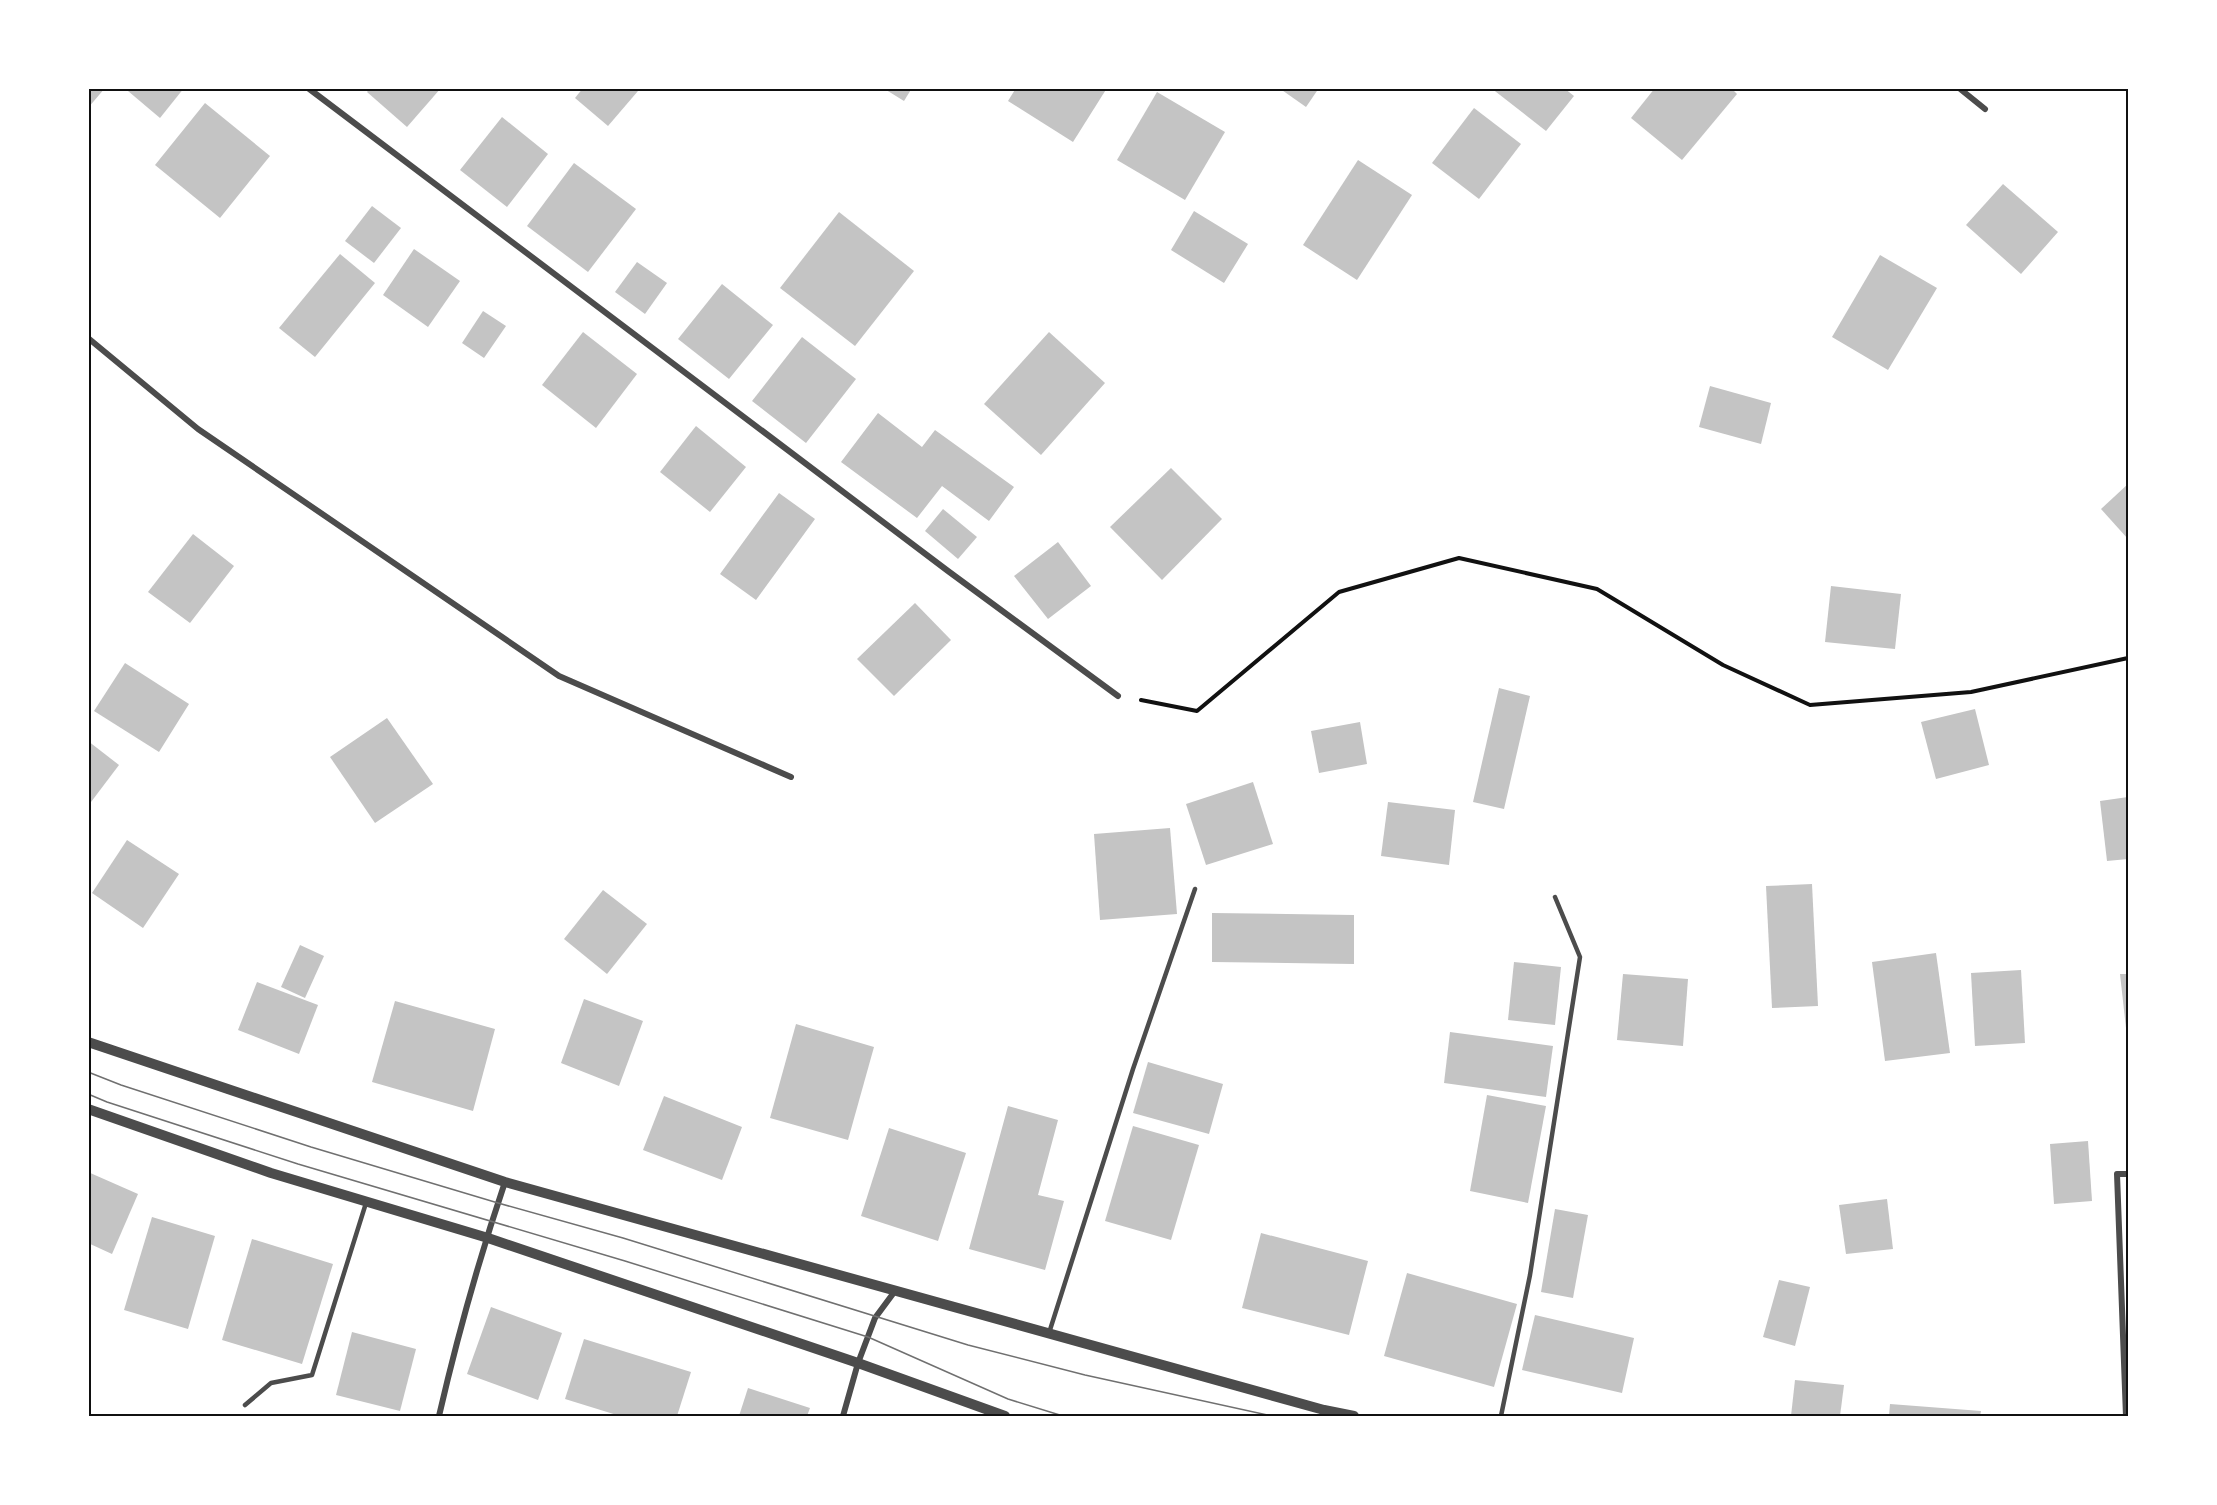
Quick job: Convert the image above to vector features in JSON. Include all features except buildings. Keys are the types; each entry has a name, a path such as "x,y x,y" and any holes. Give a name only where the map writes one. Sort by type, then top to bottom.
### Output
{"street":[{"path":"308,88 919,550 1118,696"},
{"path":"1959,88 1985,109"},
{"path":"88,338 198,429 558,676 791,777"},
{"path":"88,1042 505,1182 1324,1410 1354,1416"},
{"path":"88,1108 271,1173 488,1238 858,1363 1005,1416"},
{"path":"2126,1416 2117,1174 2128,1174"},
{"path":"439,1416 491,1221 505,1182"},
{"path":"843,1416 858,1363 875,1318 896,1290"}],"lane":[{"path":"1049,1334 1133,1069 1195,889"},
{"path":"1501,1416 1530,1275 1580,957 1555,897"},
{"path":"245,1405 271,1383 312,1375 366,1203"}],"path":[{"path":"1118,696 1197,711 1339,592 1459,558 1597,589 1723,665 1810,705 1971,692 2128,658"}],"tram line":[{"path":"88,1072 121,1085 311,1147 623,1238 968,1345 1085,1375 1272,1416"},
{"path":"88,1094 298,1164 625,1261 868,1337 1008,1399 1063,1416"}]}
